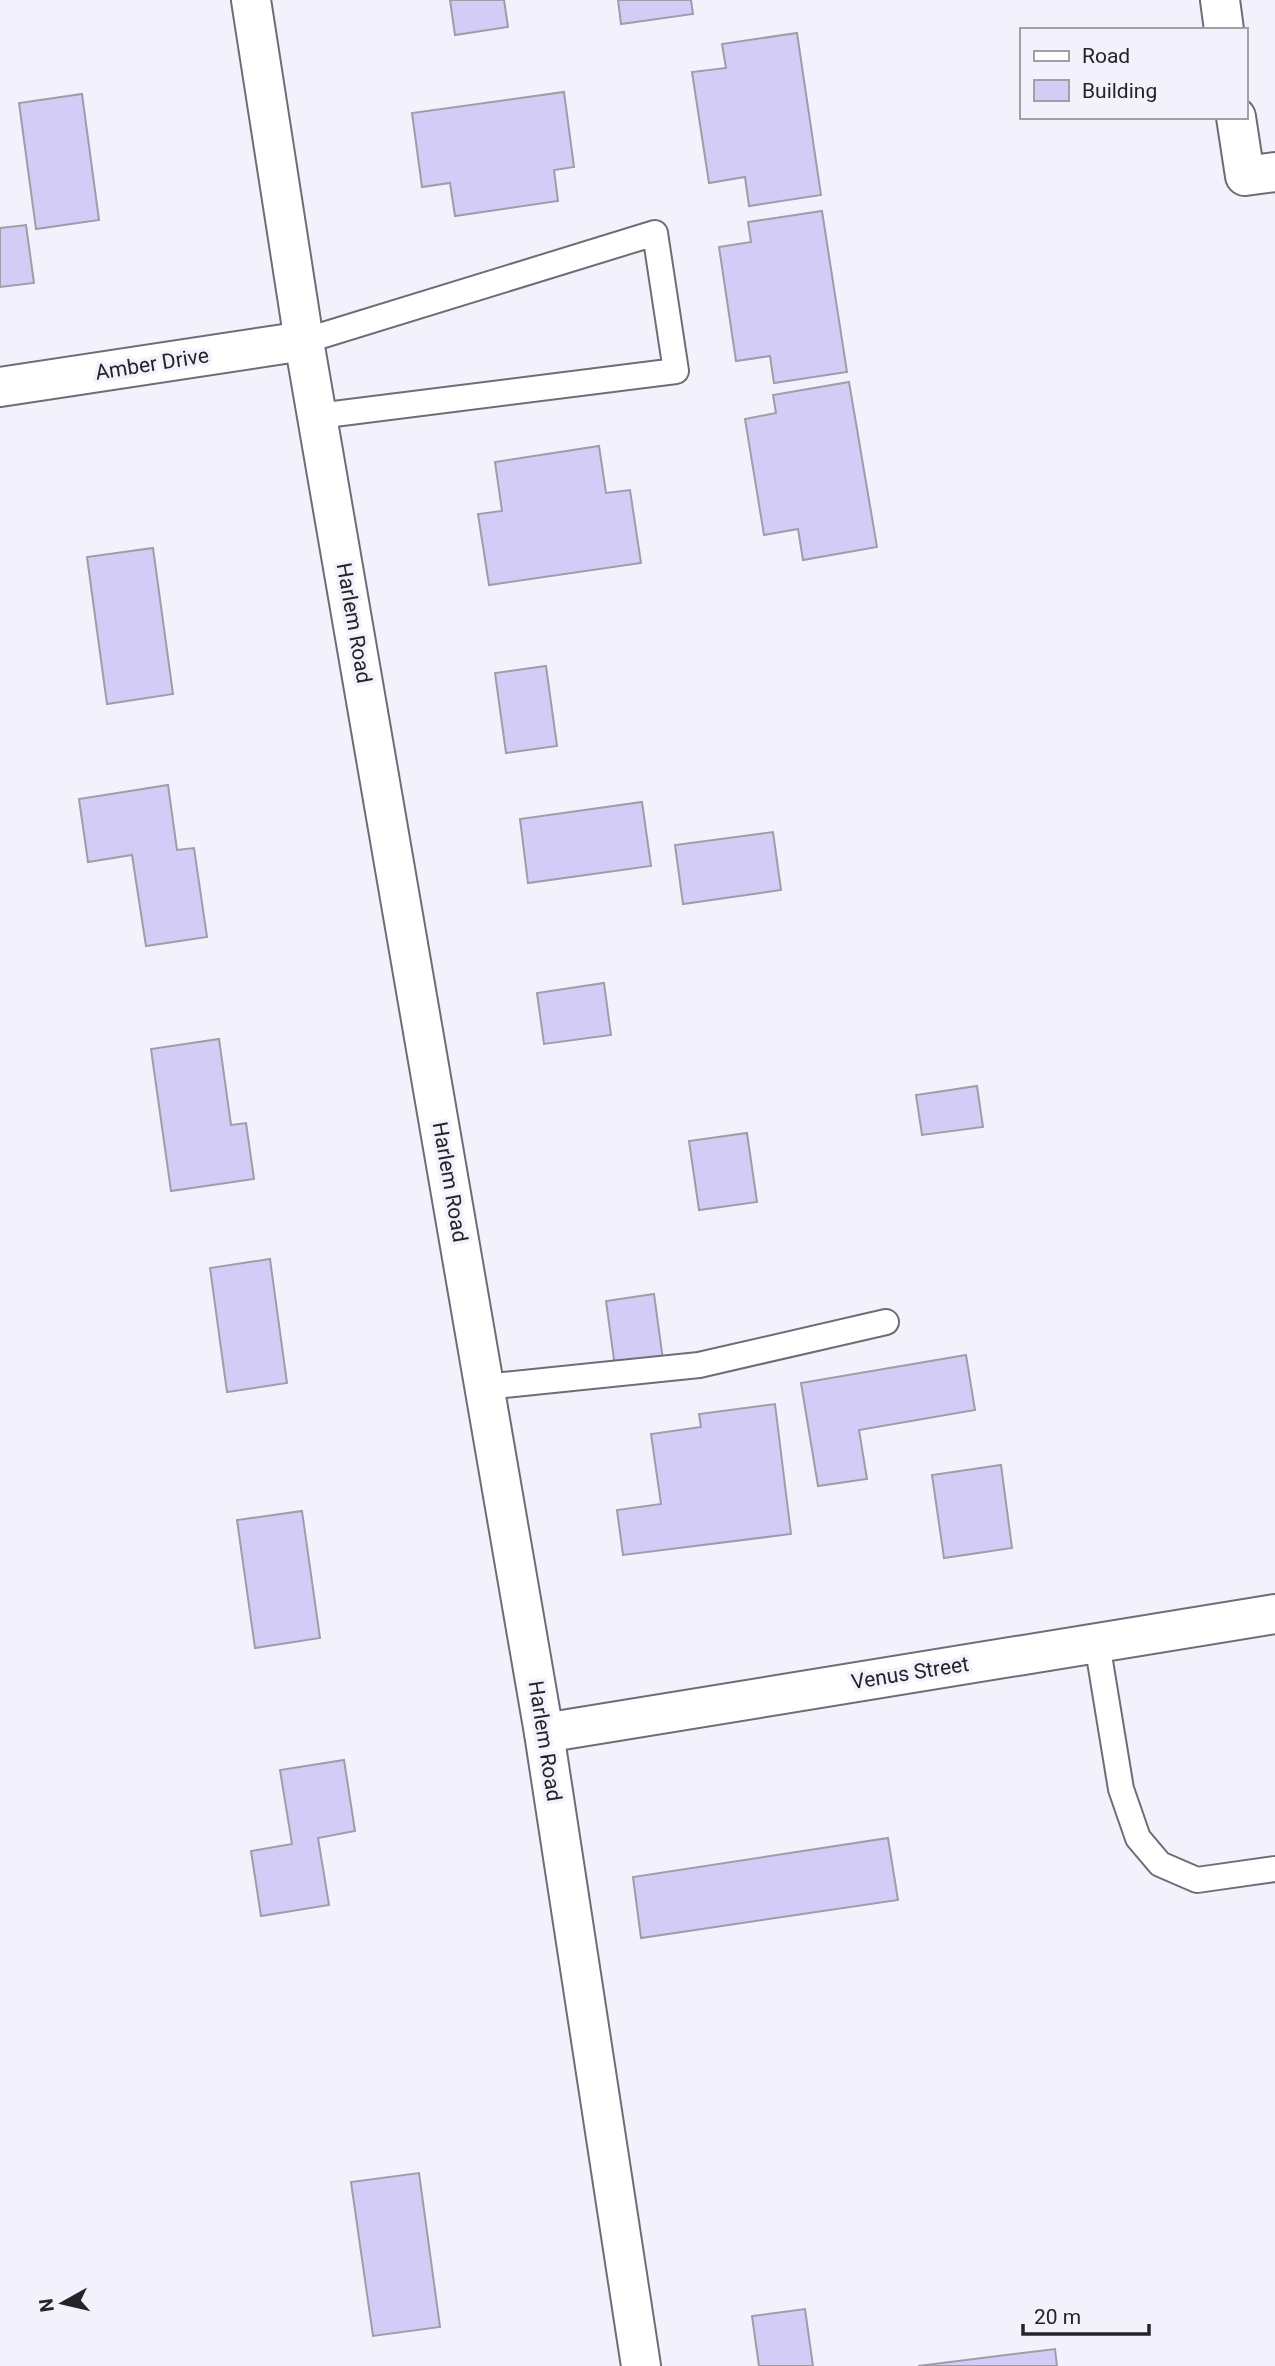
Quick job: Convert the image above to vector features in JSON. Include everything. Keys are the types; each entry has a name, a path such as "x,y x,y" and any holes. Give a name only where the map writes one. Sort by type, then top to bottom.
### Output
{"main road":[{"name":"Harlem Road","path":"251,0 304,341 544,1732 641,2366"},
{"path":"1220,0 1224,28"},
{"path":"1237,119 1260,174"},
{"name":"Amber Drive","path":"0,387 304,341"},
{"name":"Venus Street","path":"544,1732 1275,1614"}],"lane":[{"path":"304,341 655,233 676,372 318,416"},
{"path":"485,1387 699,1365 886,1322"},
{"path":"1097,1643 1121,1789 1138,1838 1160,1864 1196,1880 1275,1869"}],"building":[{"path":"450,0 504,0 508,27 455,35"},
{"path":"618,0 691,0 693,14 621,24"},
{"path":"797,33 821,195 749,206 745,177 709,183 692,72 726,68 722,44"},
{"path":"564,92 574,167 554,170 558,201 455,216 450,183 422,187 412,113"},
{"path":"82,94 99,220 36,229 19,103"},
{"path":"822,211 847,372 774,383 770,356 736,361 719,247 751,242 748,222"},
{"path":"26,225 34,283 0,287 0,228"},
{"path":"849,382 877,547 803,560 798,529 764,535 745,419 776,413 773,395"},
{"path":"599,446 606,493 630,490 641,563 489,585 478,514 502,511 495,462"},
{"path":"153,548 173,694 107,704 87,557"},
{"path":"546,666 557,746 506,753 495,673"},
{"path":"168,785 177,850 194,848 207,937 146,946 132,855 88,862 79,799"},
{"path":"642,802 651,866 528,883 520,819"},
{"path":"773,832 781,890 683,904 675,845"},
{"path":"604,983 611,1035 544,1044 537,993"},
{"path":"219,1039 231,1125 246,1123 254,1179 171,1191 151,1049"},
{"path":"977,1086 983,1127 922,1135 916,1095"},
{"path":"747,1133 757,1202 699,1210 689,1141"},
{"path":"270,1259 287,1383 227,1392 210,1268"},
{"path":"654,1294 663,1360 615,1367 606,1301"},
{"path":"966,1355 975,1410 859,1430 867,1479 818,1486 801,1383"},
{"path":"775,1404 791,1534 623,1555 617,1510 661,1504 651,1434 701,1427 699,1414"},
{"path":"1001,1465 1012,1548 944,1558 932,1475"},
{"path":"302,1511 320,1638 255,1648 237,1520"},
{"path":"344,1760 355,1831 318,1838 329,1905 261,1916 251,1851 292,1844 280,1770"},
{"path":"888,1838 898,1900 641,1938 633,1877"},
{"path":"419,2173 440,2327 373,2336 351,2182"},
{"path":"805,2309 813,2366 759,2366 752,2316"},
{"path":"1055,2349 1057,2366 918,2366"}]}
